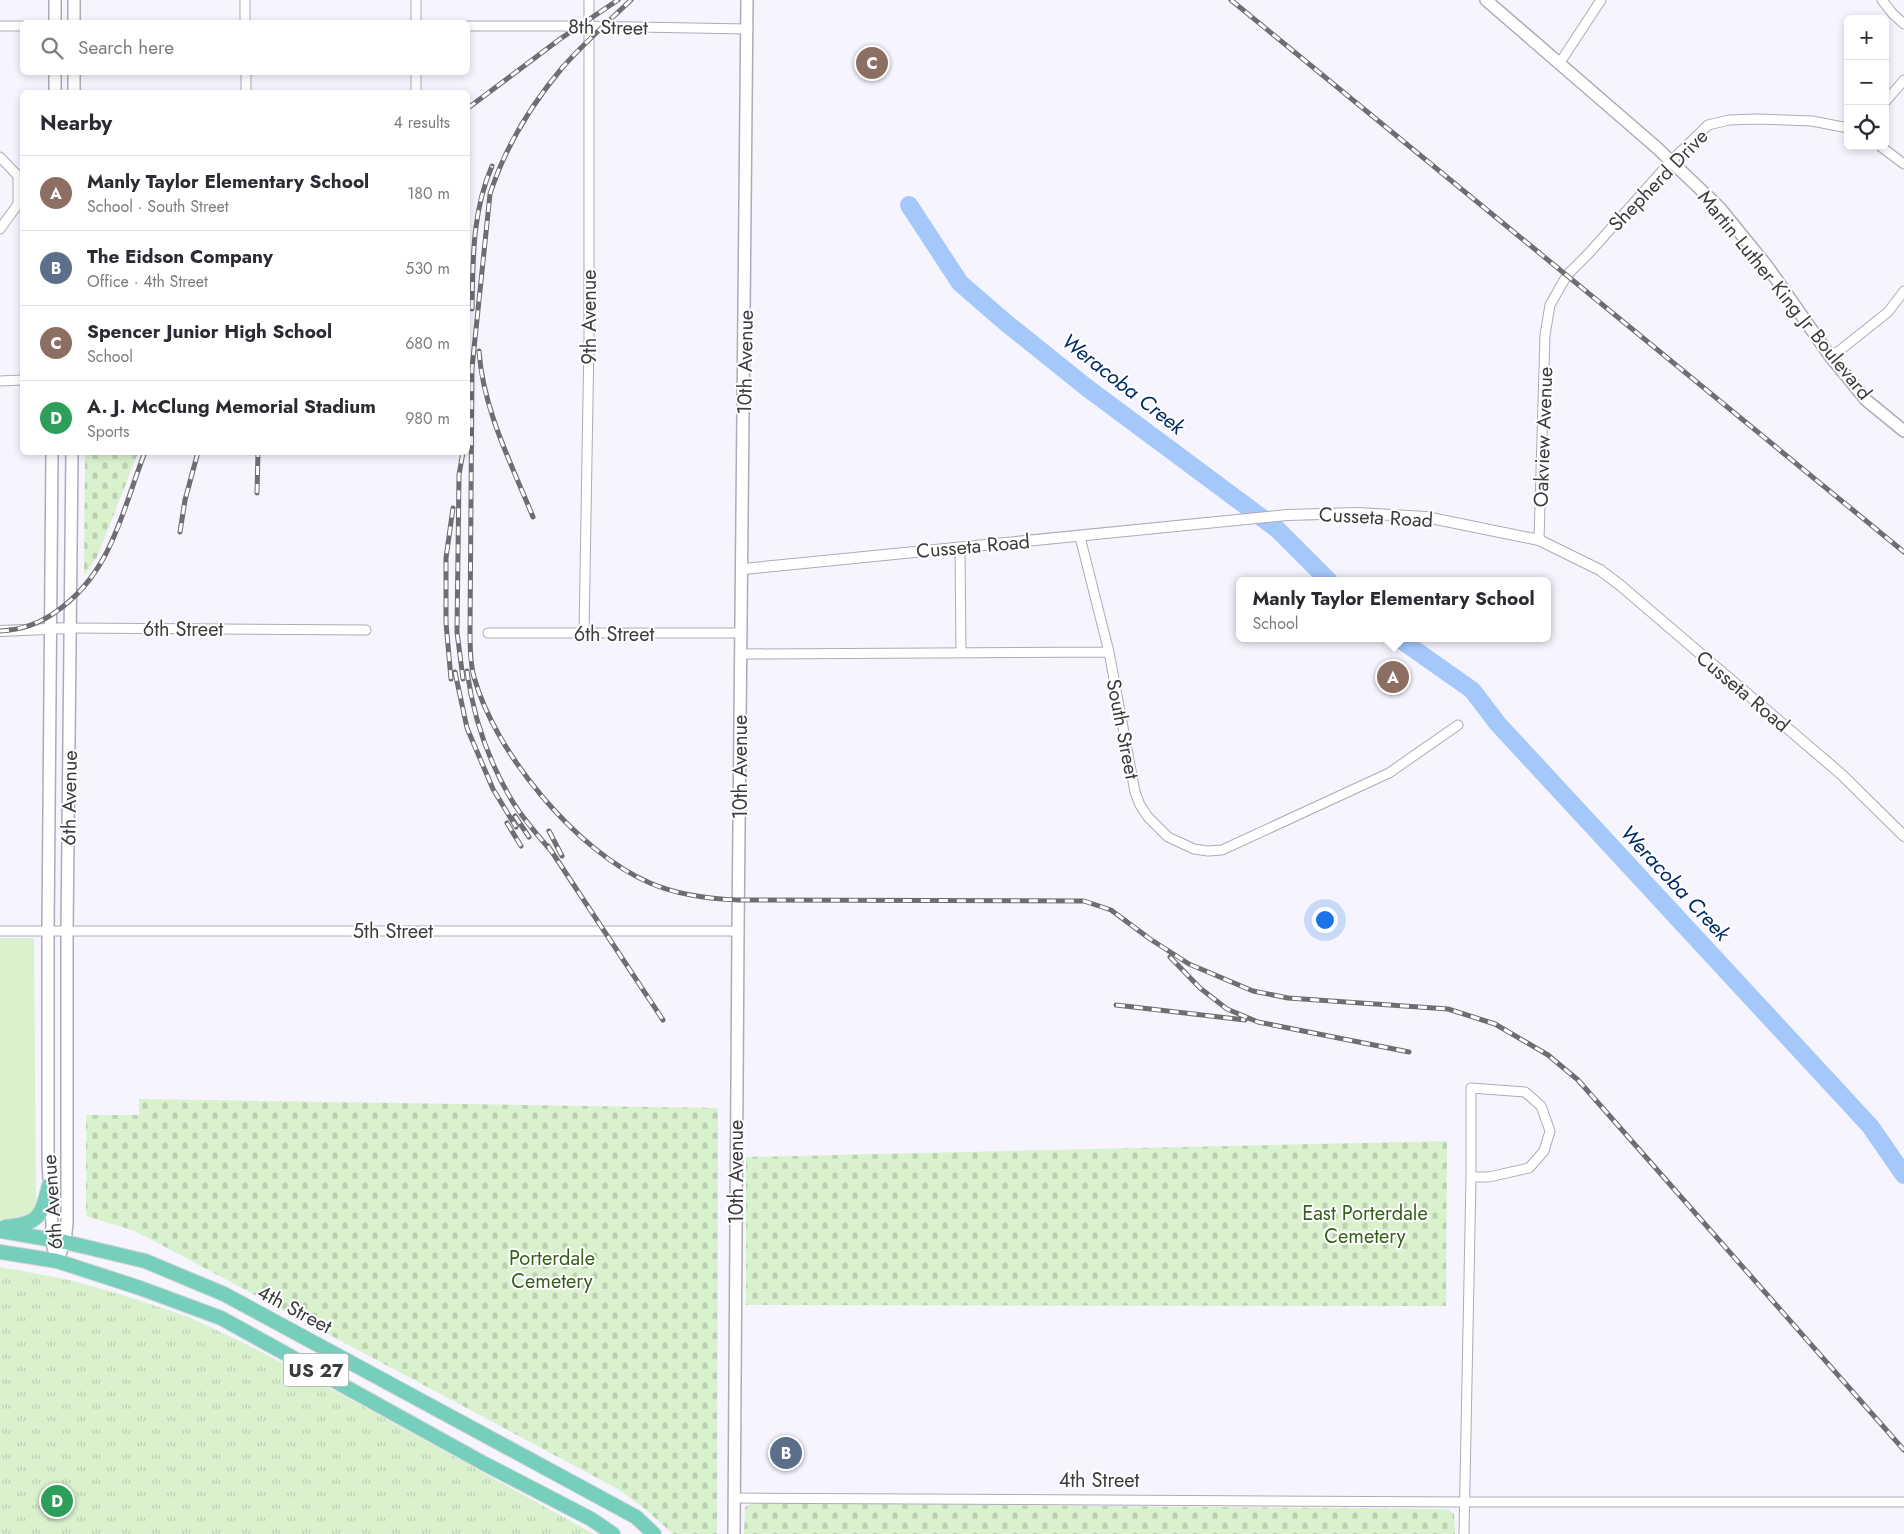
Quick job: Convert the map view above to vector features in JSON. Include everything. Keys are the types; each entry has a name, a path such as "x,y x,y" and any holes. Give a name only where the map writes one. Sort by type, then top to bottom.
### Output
{"highway":[{"path":"0,1229 23,1225 36,1218 44,1208 49,1185"},
{"name":"4th Street","path":"0,1229 65,1242 156,1264 224,1294 636,1517 654,1534"},
{"name":"US 27","path":"0,1252 57,1262 140,1288 221,1318 483,1463 591,1519 614,1534"}],"main road":[{"path":"55,0 55,20"},
{"path":"74,0 74,20"},
{"name":"10th Avenue","path":"734,1534 747,0"},
{"name":"Martin Luther King Jr Boulevard","path":"1486,0 1671,161 1724,214 1766,266 1830,356 1866,400 1904,431"},
{"path":"55,75 55,90"},
{"path":"74,75 74,90"},
{"name":"6th Avenue","path":"52,455 48,931 49,1185 52,1225 51,1240 57,1262"},
{"name":"6th Avenue","path":"57,1262 65,1242 67,1223 67,931 72,455"}],"street":[{"path":"245,0 245,20"},
{"path":"416,0 416,20"},
{"name":"9th Avenue","path":"584,634 589,340 589,0"},
{"path":"1559,64 1601,0"},
{"path":"1882,0 1904,24"},
{"path":"0,26 20,26"},
{"name":"8th Street","path":"470,26 748,29"},
{"path":"246,75 246,90"},
{"path":"416,75 416,90"},
{"path":"1889,97 1904,80"},
{"name":"Shepherd Drive","path":"1545,334 1550,305 1563,280 1671,161 1708,125 1729,120 1812,121 1844,127"},
{"path":"1885,150 1904,164"},
{"path":"0,157 18,176 18,204 0,229"},
{"path":"1830,356 1888,312 1904,291"},
{"name":"Oakview Avenue","path":"1539,540 1545,334"},
{"path":"0,381 20,380"},
{"name":"Cusseta Road","path":"742,570 1287,515 1358,513 1426,517 1539,540 1600,570 1620,585 1841,774 1904,836"},
{"path":"1080,537 1108,652"},
{"path":"960,547 961,653"},
{"name":"6th Street","path":"0,632 70,628 366,630"},
{"name":"6th Street","path":"488,633 741,633"},
{"name":"South Street","path":"741,654 1108,652 1135,792 1140,805 1148,817 1168,837 1194,849 1208,851 1222,850 1388,773 1458,725"},
{"name":"5th Street","path":"0,930 738,931"},
{"path":"1464,1534 1472,1088 1524,1092 1541,1106 1550,1131 1544,1152 1529,1168 1489,1177 1471,1177"},
{"name":"4th Street","path":"734,1498 1464,1502 1904,1502"}],"green space":[{"path":"85,455 137,455 97,557 84,576"},
{"path":"0,938 34,938 36,1200 33,1211 17,1217 0,1220"},
{"name":"Porterdale Cemetery","path":"139,1099 718,1108 717,1534 673,1534 644,1508 616,1488 156,1242 132,1230 86,1216 86,1115 139,1115"},
{"name":"East Porterdale Cemetery","path":"1447,1141 1446,1306 746,1305 746,1157"},
{"path":"0,1267 65,1279 116,1293 186,1316 240,1341 326,1386 594,1534 0,1534"},
{"path":"752,1503 1442,1509 1449,1510 1454,1514 1455,1534 744,1534 745,1507"}],"waterway":[{"name":"Weracoba Creek","path":"909,205 960,283 1086,387 1277,529 1325,577"},
{"name":"Weracoba Creek","path":"1404,642 1472,690 1498,724 1870,1126 1904,1175"}],"railway":[{"path":"470,106 560,39 618,0"},
{"path":"631,0 570,59 540,97 511,143 490,194 472,368 471,661 474,677 485,706 500,737 542,797 595,848 622,868 650,883 683,893 716,899 739,900 1084,901 1111,910 1150,939 1189,964 1253,991 1288,998 1448,1009 1495,1024 1548,1055 1578,1080 1904,1450"},
{"path":"1231,0 1904,552"},
{"path":"472,309 473,254 477,219 485,183 492,166"},
{"path":"479,351 486,394 492,415 533,517"},
{"path":"0,631 30,625 51,615 76,595 91,578 113,539 144,455"},
{"path":"180,532 185,500 197,455"},
{"path":"257,493 258,455"},
{"path":"462,455 459,475 457,632 463,679"},
{"path":"451,679 446,623 446,558 453,508"},
{"path":"467,671 477,721 495,769 515,806 551,851"},
{"path":"455,672 467,728 493,789 516,827"},
{"path":"515,816 529,837"},
{"path":"507,823 521,846"},
{"path":"549,831 562,856"},
{"path":"548,846 663,1020"},
{"path":"1170,957 1200,988 1227,1009 1258,1022 1409,1052"},
{"path":"1116,1005 1245,1020"}],"place":[{"name":"Spencer Junior High School","path":"872,63"},
{"name":"Manly Taylor Elementary School","path":"1393,677"},
{"name":"The Eidson Company","path":"786,1453"},
{"name":"A. J. McClung Memorial Stadium","path":"57,1501"}]}
